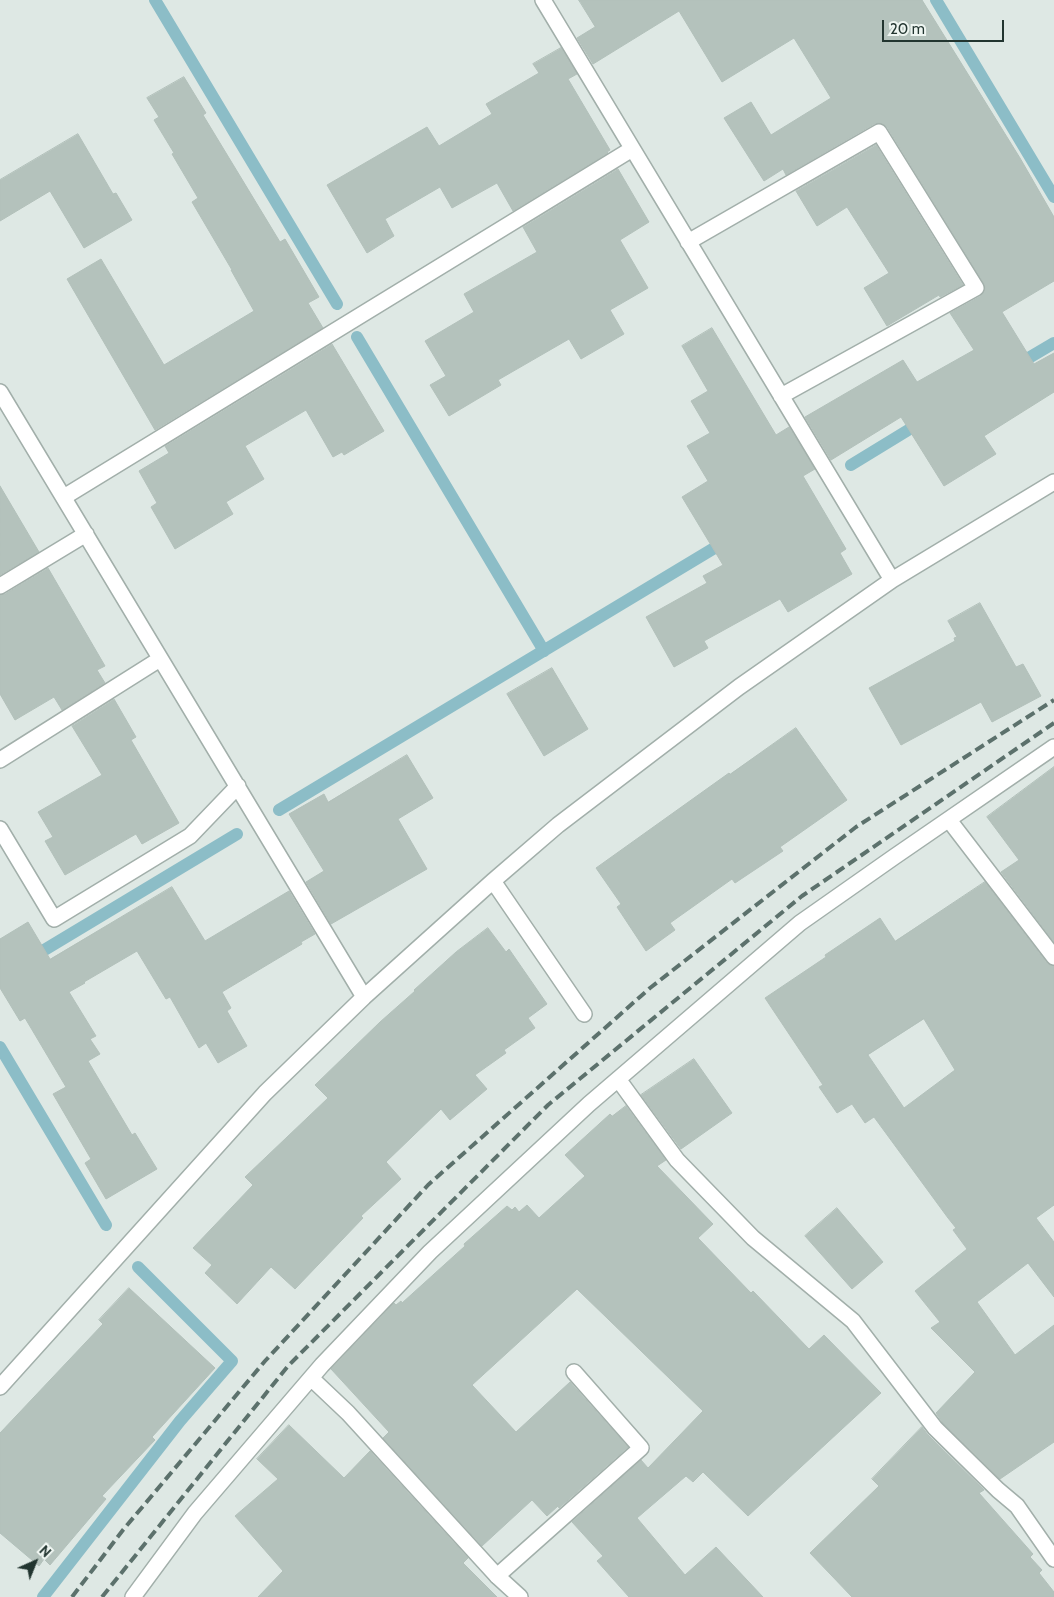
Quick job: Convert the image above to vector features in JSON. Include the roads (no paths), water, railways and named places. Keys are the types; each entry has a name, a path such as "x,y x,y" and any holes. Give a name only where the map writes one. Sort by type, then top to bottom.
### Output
{"street":[{"path":"543,0 892,580"},
{"path":"688,242 880,132 976,288 781,396"},
{"path":"64,498 632,149"},
{"path":"0,392 364,996"},
{"path":"0,1387 265,1093 364,996 558,825 738,687 892,580 1054,482"},
{"path":"0,586 86,534"},
{"path":"0,760 160,659"},
{"path":"133,1597 195,1513 311,1378 430,1252 589,1104 800,923 1054,747"},
{"path":"0,829 54,919 190,836 238,786"},
{"path":"949,820 1054,956"},
{"path":"493,881 584,1014"},
{"path":"618,1079 677,1160 753,1238 853,1321 935,1428 998,1490 1017,1506 1054,1559"},
{"path":"497,1576 641,1448 574,1372"},
{"path":"311,1378 348,1414 497,1576 520,1597"}],"waterway":[{"path":"155,0 337,304"},
{"path":"936,0 1054,197"},
{"path":"357,337 544,651"},
{"path":"1015,366 1054,343"},
{"path":"851,465 923,421"},
{"path":"279,810 726,541"},
{"path":"31,958 237,834"},
{"path":"0,1047 106,1225"},
{"path":"43,1597 180,1421 232,1361 138,1267"}],"railway":[{"path":"72,1597 123,1530 265,1361 428,1185 650,988 856,827 1054,700"},
{"path":"102,1597 288,1366 548,1105 802,896 1054,723"}]}
